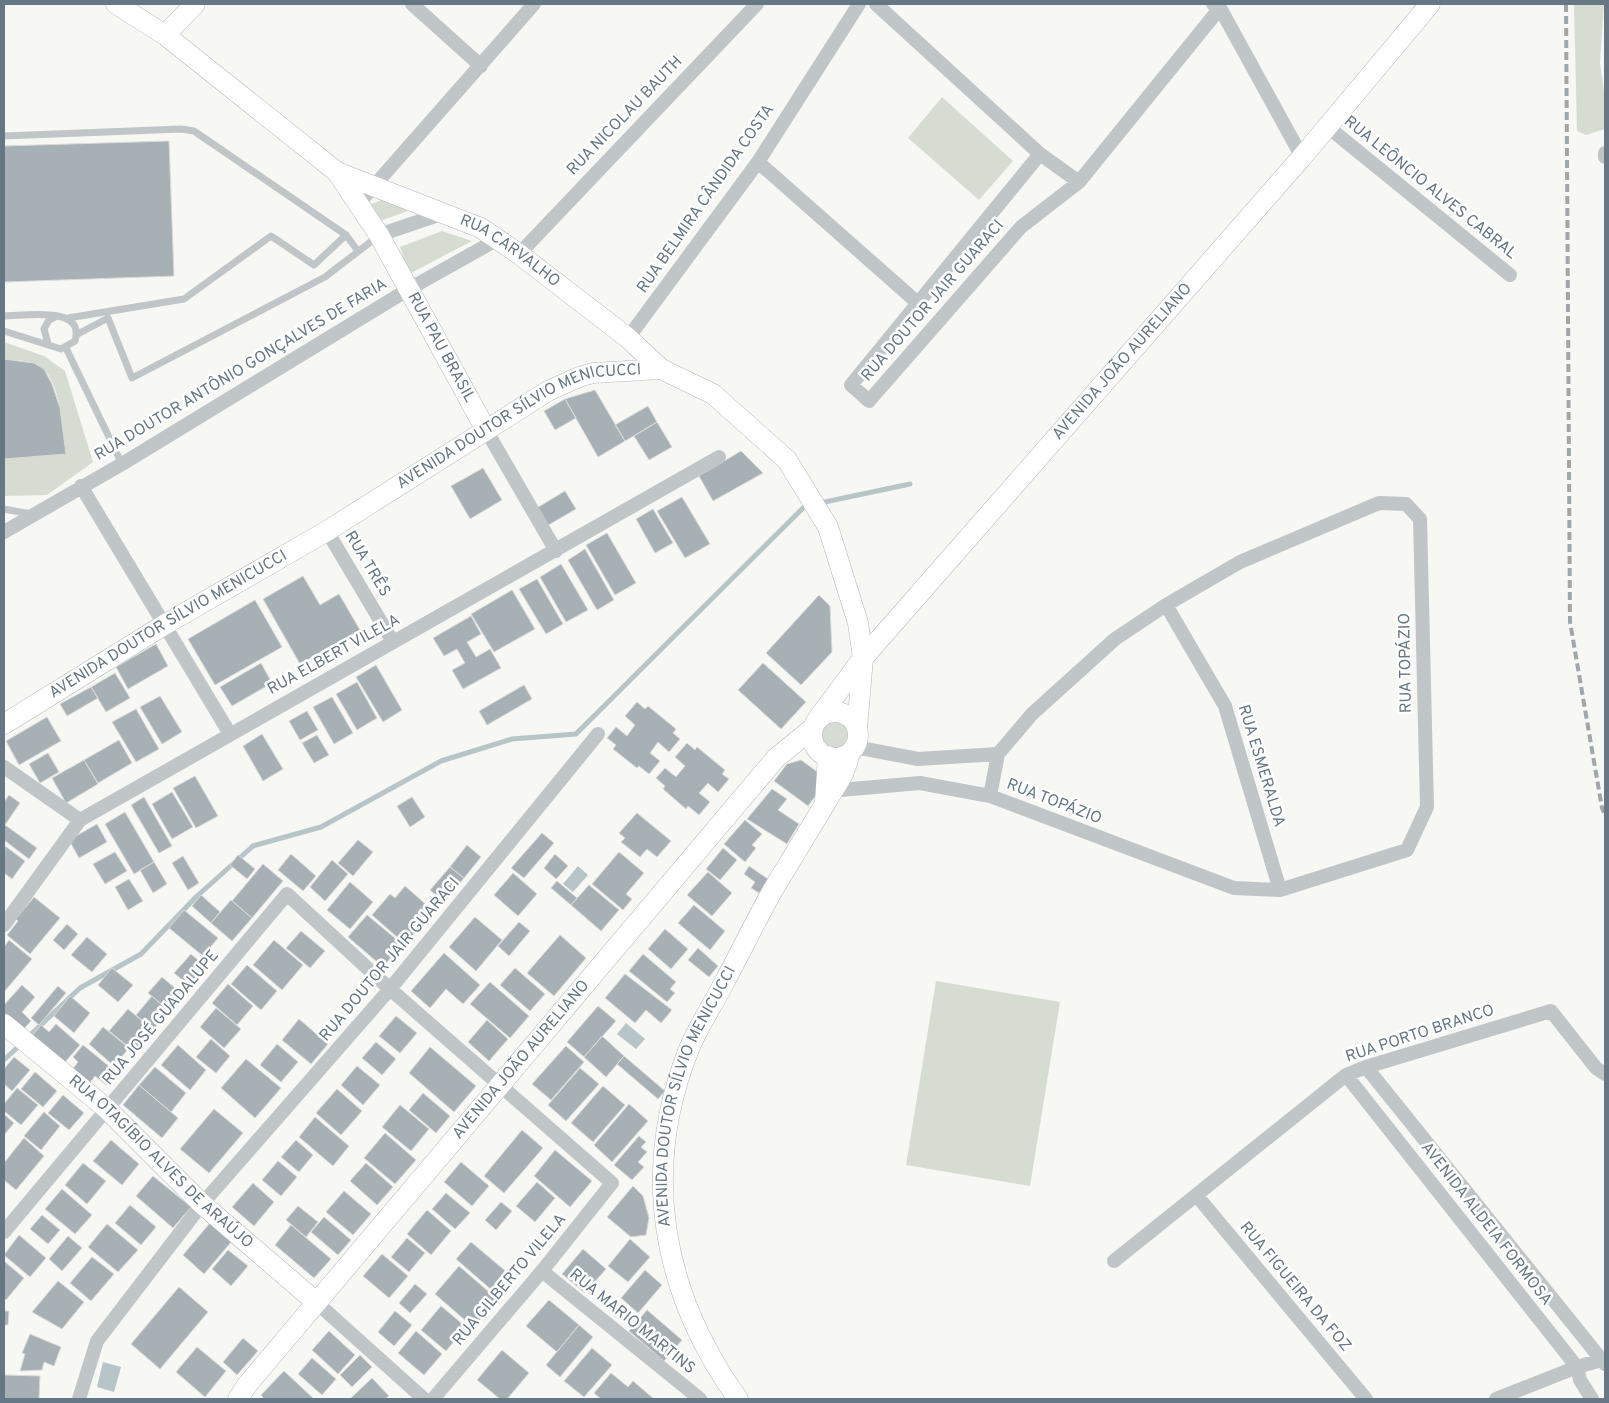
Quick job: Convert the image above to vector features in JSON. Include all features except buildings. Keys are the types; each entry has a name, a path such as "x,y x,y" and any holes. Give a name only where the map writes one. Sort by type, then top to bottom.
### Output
{"main road":[{"path":"116,4 165,35 337,172"},
{"path":"165,35 195,4"},
{"name":"AVENIDA JOÃO AURELIANO","path":"238,1399 247,1385 316,1302 776,758 815,724 863,658 1302,157 1430,4"},
{"name":"RUA CARVALHO","path":"337,172 482,228 628,338 661,369"},
{"name":"RUA PAU BRASIL","path":"337,172 379,236 486,430"},
{"name":"AVENIDA DOUTOR SÍLVIO MENICUCCI","path":"4,724 164,624 327,531 548,391 579,377 593,373 661,369 713,394 787,460 828,527 858,623 863,658 853,743 845,773 828,795 773,890 689,1049 668,1120 662,1186 668,1252 688,1313 717,1370 738,1399"},
{"path":"776,758 823,753 840,758 853,743 851,720 843,714 834,712 815,724 812,736 823,753"},
{"name":"AVENIDA DOUTOR SÍLVIO MENICUCCI","path":"823,753 828,795"},
{"name":"RUA OTAGÍBIO ALVES DE ARAÚJO","path":"4,1024 107,1109 202,1204 316,1302"}],"street":[{"path":"412,4 481,66"},
{"path":"359,203 534,4"},
{"name":"RUA NICOLAU BAUTH","path":"519,254 757,4"},
{"name":"RUA BELMIRA CÂNDIDA COSTA","path":"628,338 758,162 859,4"},
{"path":"876,4 1040,154 1079,182"},
{"path":"1216,6 1302,157"},
{"name":"RUA DOUTOR JAIR GUARACI","path":"1040,154 919,304 850,385 869,401 1021,227 1079,182 1216,6"},
{"name":"RUA LEÔNCIO ALVES CABRAL","path":"1328,127 1510,275"},
{"path":"1605,153 1605,158"},
{"path":"758,162 919,304"},
{"path":"379,236 444,213"},
{"name":"RUA DOUTOR ANTÔNIO GONÇALVES DE FARIA","path":"4,532 122,464 409,289 498,239"},
{"name":"RUA PAU BRASIL","path":"486,430 556,551"},
{"name":"RUA ELBERT VILELA","path":"4,925 80,820 556,551 719,456"},
{"path":"81,486 230,734"},
{"name":"RUA TOPÁZIO","path":"828,795 920,783 990,796 1234,888 1280,890 1407,850 1427,807 1420,518 1406,504 1379,502 1240,562 1166,605 1115,639 1032,714 998,754"},
{"name":"RUA TRÊS","path":"327,531 393,642"},
{"name":"RUA ESMERALDA","path":"1166,605 1225,706 1280,890"},
{"name":"RUA DOUTOR JAIR GUARACI","path":"79,1399 97,1341 202,1204 390,989 598,734"},
{"path":"853,743 918,759 998,754 990,796"},
{"path":"918,759 920,783"},
{"path":"4,767 80,820"},
{"name":"RUA JOSÉ GUADALUPE","path":"4,1232 287,894 390,989"},
{"path":"390,989 500,1085"},
{"name":"RUA PORTO BRANCO","path":"1114,1261 1346,1075 1366,1067 1551,1012 1596,1068 1605,1074"},
{"name":"AVENIDA ALDEIA FORMOSA","path":"1366,1067 1605,1361"},
{"name":"AVENIDA ALDEIA FORMOSA","path":"1346,1075 1577,1367 1580,1380 1592,1399"},
{"name":"RUA GILBERTO VILELA","path":"433,1399 542,1271 612,1183 500,1085"},
{"path":"1396,1137 1413,1124"},
{"path":"1440,1193 1457,1178"},
{"name":"RUA FIGUEIRA DA FOZ","path":"1197,1196 1366,1399"},
{"path":"1496,1264 1514,1250"},
{"name":"RUA MARIO MARTINS","path":"542,1271 700,1399"},
{"path":"316,1302 424,1399"},
{"path":"1542,1323 1562,1309"},
{"path":"1496,1399 1577,1367 1605,1361"}],"lane":[{"path":"4,136 188,129 194,131 346,235 358,251"},
{"path":"4,316 58,316 68,318 184,299 271,236 314,265 346,235"},
{"path":"76,335 108,318 132,378 325,277 379,236"},
{"path":"48,344 44,329 48,320 58,316"},
{"path":"4,331 48,344 58,349 66,348 75,341 76,335 75,325 68,318"},
{"path":"66,348 122,464"},
{"path":"4,509 34,514"}],"shaded area":[{"path":"1574,4 1604,4 1600,63 1605,98 1605,129 1586,135 1577,131"},
{"path":"942,97 1013,161 979,200 908,138"},
{"path":"384,199 408,211 377,222 369,205"},
{"path":"442,231 472,241 409,274 400,247"},
{"path":"4,342 44,356 65,371 93,462 47,495 4,496 4,459 66,454 62,417 55,389 50,378 43,369 34,363 4,359"},
{"path":"836,720 846,724 850,734 846,744 836,748 826,744 822,734 826,724"},
{"path":"578,866 588,875 573,892 563,884"},
{"path":"936,981 1060,1002 1030,1186 906,1165"},
{"path":"626,1023 645,1039 636,1049 617,1034"},
{"path":"103,1362 121,1367 114,1392 97,1387"}],"waterway":[{"path":"820,503 910,484"},
{"path":"27,1038 80,988 141,954 196,897 253,846 321,827 441,761 512,739 576,734 804,507 809,506"},
{"path":"4,1060 21,1044"}],"railway":[{"path":"1566,4 1570,622 1602,808 1605,815"}]}
